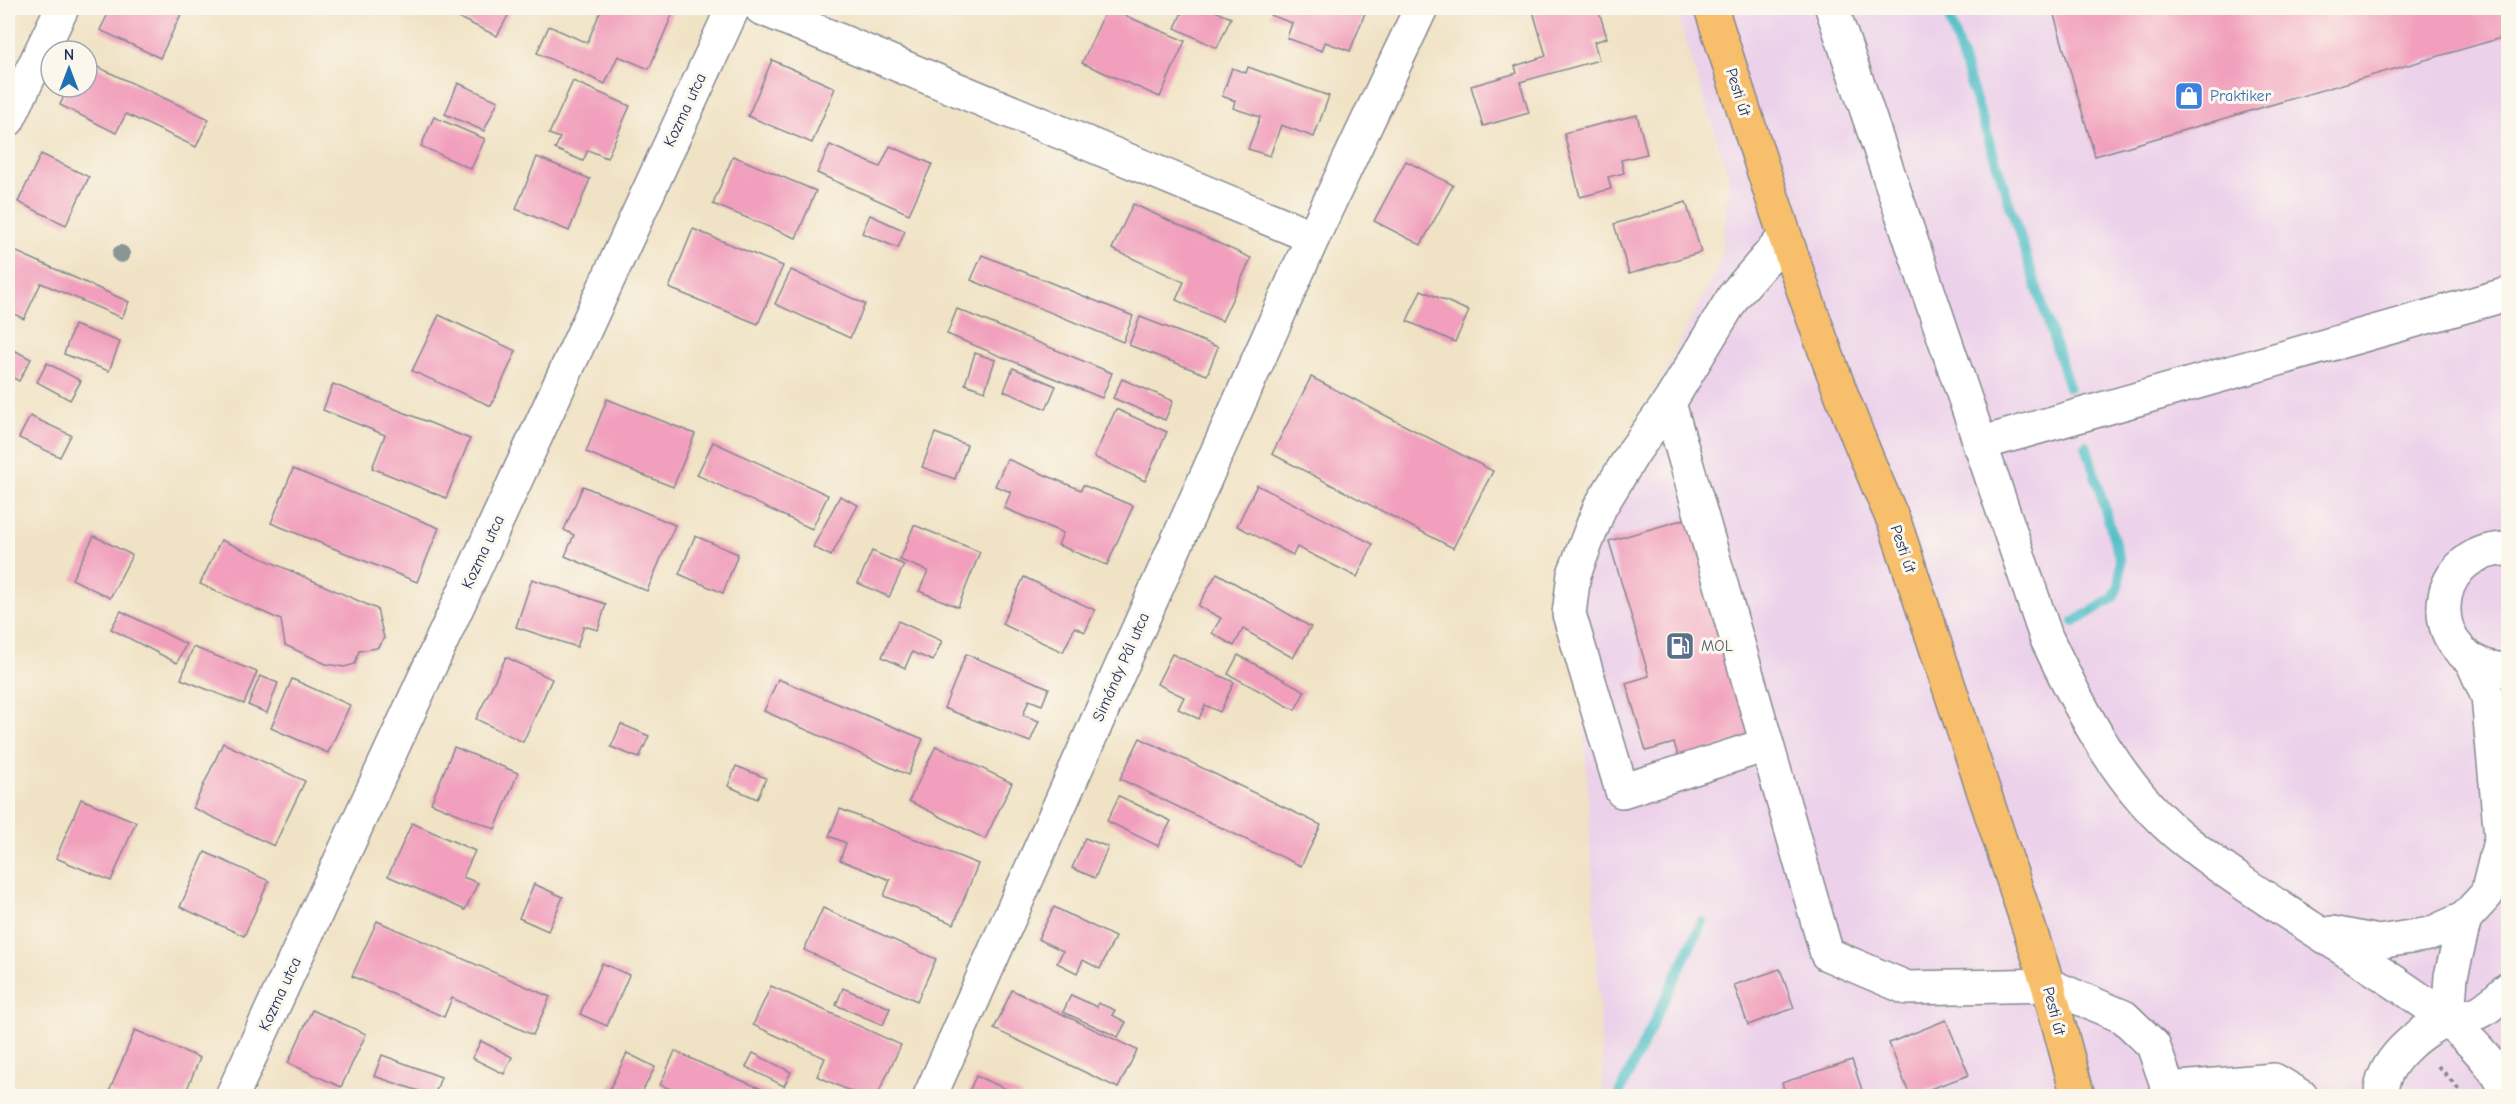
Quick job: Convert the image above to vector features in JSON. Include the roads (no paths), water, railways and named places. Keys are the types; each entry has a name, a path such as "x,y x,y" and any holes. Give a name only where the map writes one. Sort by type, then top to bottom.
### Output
{"main road":[{"name":"Pesti út","path":"1711,8 1785,237 1865,457 1895,524 2048,985 2078,1096"}],"street":[{"path":"8,120 62,8"},
{"name":"Kozma utca","path":"232,1096 733,8"},
{"path":"761,8 1313,237"},
{"name":"Simándy Pál utca","path":"930,1096 1313,237 1421,8"},
{"path":"1832,8 2046,638 2078,705 2146,804 2186,841 2448,1019 2497,1071 2508,1091"},
{"path":"1766,745 1622,791 1569,614 1574,574 1600,507 1635,450 1669,403 1734,296 1785,237"},
{"path":"1979,444 2508,294"},
{"path":"1669,403 1827,954 1907,988 2048,985 2124,1017 2153,1045 2169,1093 2274,1080 2301,1096"},
{"path":"2508,548 2487,550 2469,559 2455,573 2446,591 2443,611 2447,631 2457,648 2472,661 2492,669 2508,670"},
{"path":"2313,929 2378,942 2430,934 2465,918 2487,894 2501,837 2488,697 2472,661"},
{"path":"2448,1019 2451,976 2465,918"},
{"path":"2381,1096 2381,1088 2397,1055 2412,1041 2448,1019 2476,1014 2508,989"}],"waterway":[{"path":"1946,8 2069,387"},
{"path":"2074,622 2113,598 2120,583 2120,560 2086,445"},
{"path":"1618,1096 1702,922"}],"place":[{"name":"Praktiker","path":"2189,96"},
{"name":"MOL","path":"1680,646"}]}
